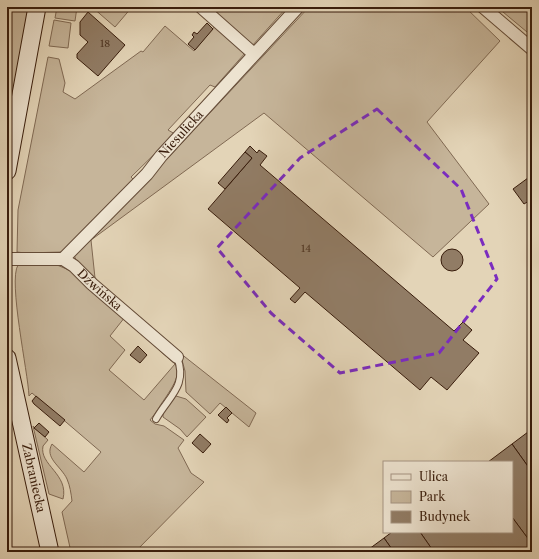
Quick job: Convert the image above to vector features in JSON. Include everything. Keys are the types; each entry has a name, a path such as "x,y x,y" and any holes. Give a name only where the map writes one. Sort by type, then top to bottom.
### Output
{"main road":[{"path":"7,170 37,7"},
{"name":"Zabraniecka","path":"7,358 50,552"}],"street":[{"name":"Niesulicka","path":"63,259 147,174 161,156 298,7"},
{"path":"482,7 532,49"},
{"path":"206,8 254,54"},
{"path":"7,259 63,259"},
{"name":"Dźwińska","path":"63,259 74,266 92,284 177,357"}],"lane":[{"path":"156,419 181,382 181,366 177,357"}],"highlighted area":[{"path":"377,109 461,189 497,279 439,353 340,373 271,313 217,248 300,158"}],"green space":[{"path":"7,7 30,7 7,131"},
{"path":"57,7 77,7 75,21 55,18"},
{"path":"92,7 132,7 115,27"},
{"path":"219,7 287,7 252,46 219,16 215,10"},
{"path":"309,7 465,7 500,41 427,122 489,204 433,257 264,113 91,240"},
{"path":"497,7 532,7 532,26 527,32"},
{"path":"54,20 71,23 68,48 49,46"},
{"path":"165,26 194,51 215,26 246,52 215,87 210,85 168,130 175,134 131,177 135,181 62,252 17,252 18,210 48,57 59,59 65,83 63,92 75,99 141,51 143,52"},
{"path":"91,240 95,278 76,260 74,255 81,246"},
{"path":"18,265 57,265 74,272 125,317 110,336 125,350 109,370 144,400 175,364 159,350 163,350 170,356 177,367 174,384 150,420 155,424 164,426 184,440 178,448 191,473 204,482 135,552 71,552 62,512 72,501 70,490 64,474 54,462 50,454 50,449 52,444 84,472 101,452 32,393 29,396 15,289"},
{"path":"180,353 256,413 249,427 220,403 210,414 186,392 185,371"},
{"path":"176,396 186,399 206,417 187,437 180,429 163,417 163,410"},
{"path":"33,426 48,440 43,446 43,453 45,459 62,483 64,490 63,499 49,494"}],"building":[{"path":"88,12 125,45 98,76 77,58 77,54 88,42 80,35 80,22"},
{"path":"207,23 213,29 195,50 188,44 194,37 192,35 194,32 197,34"},
{"path":"250,146 257,153 259,150 267,156 260,165 454,331 463,322 472,330 463,340 479,353 447,390 431,377 420,390 305,292 295,303 290,299 300,288 208,209 252,158 245,152"},
{"path":"245,152 252,158 225,189 218,183"},
{"path":"532,175 532,199 524,204 513,189"},
{"path":"448,249 456,249 463,256 463,264 456,271 448,271 441,264 441,256"},
{"path":"138,346 147,355 140,363 130,355"},
{"path":"36,396 65,420 60,426 34,404 32,401"},
{"path":"226,407 232,413 227,418 229,420 227,423 218,415"},
{"path":"39,423 49,432 45,437 34,428"},
{"path":"532,429 532,472 512,444"},
{"path":"200,434 211,444 203,453 192,443"},
{"path":"512,444 532,472 532,544 513,518 513,461 489,461"},
{"path":"513,518 532,544 532,552 434,552 421,533 513,533"},
{"path":"391,533 421,533 434,552 394,552 384,538"},
{"path":"384,538 394,552 365,552"}]}
